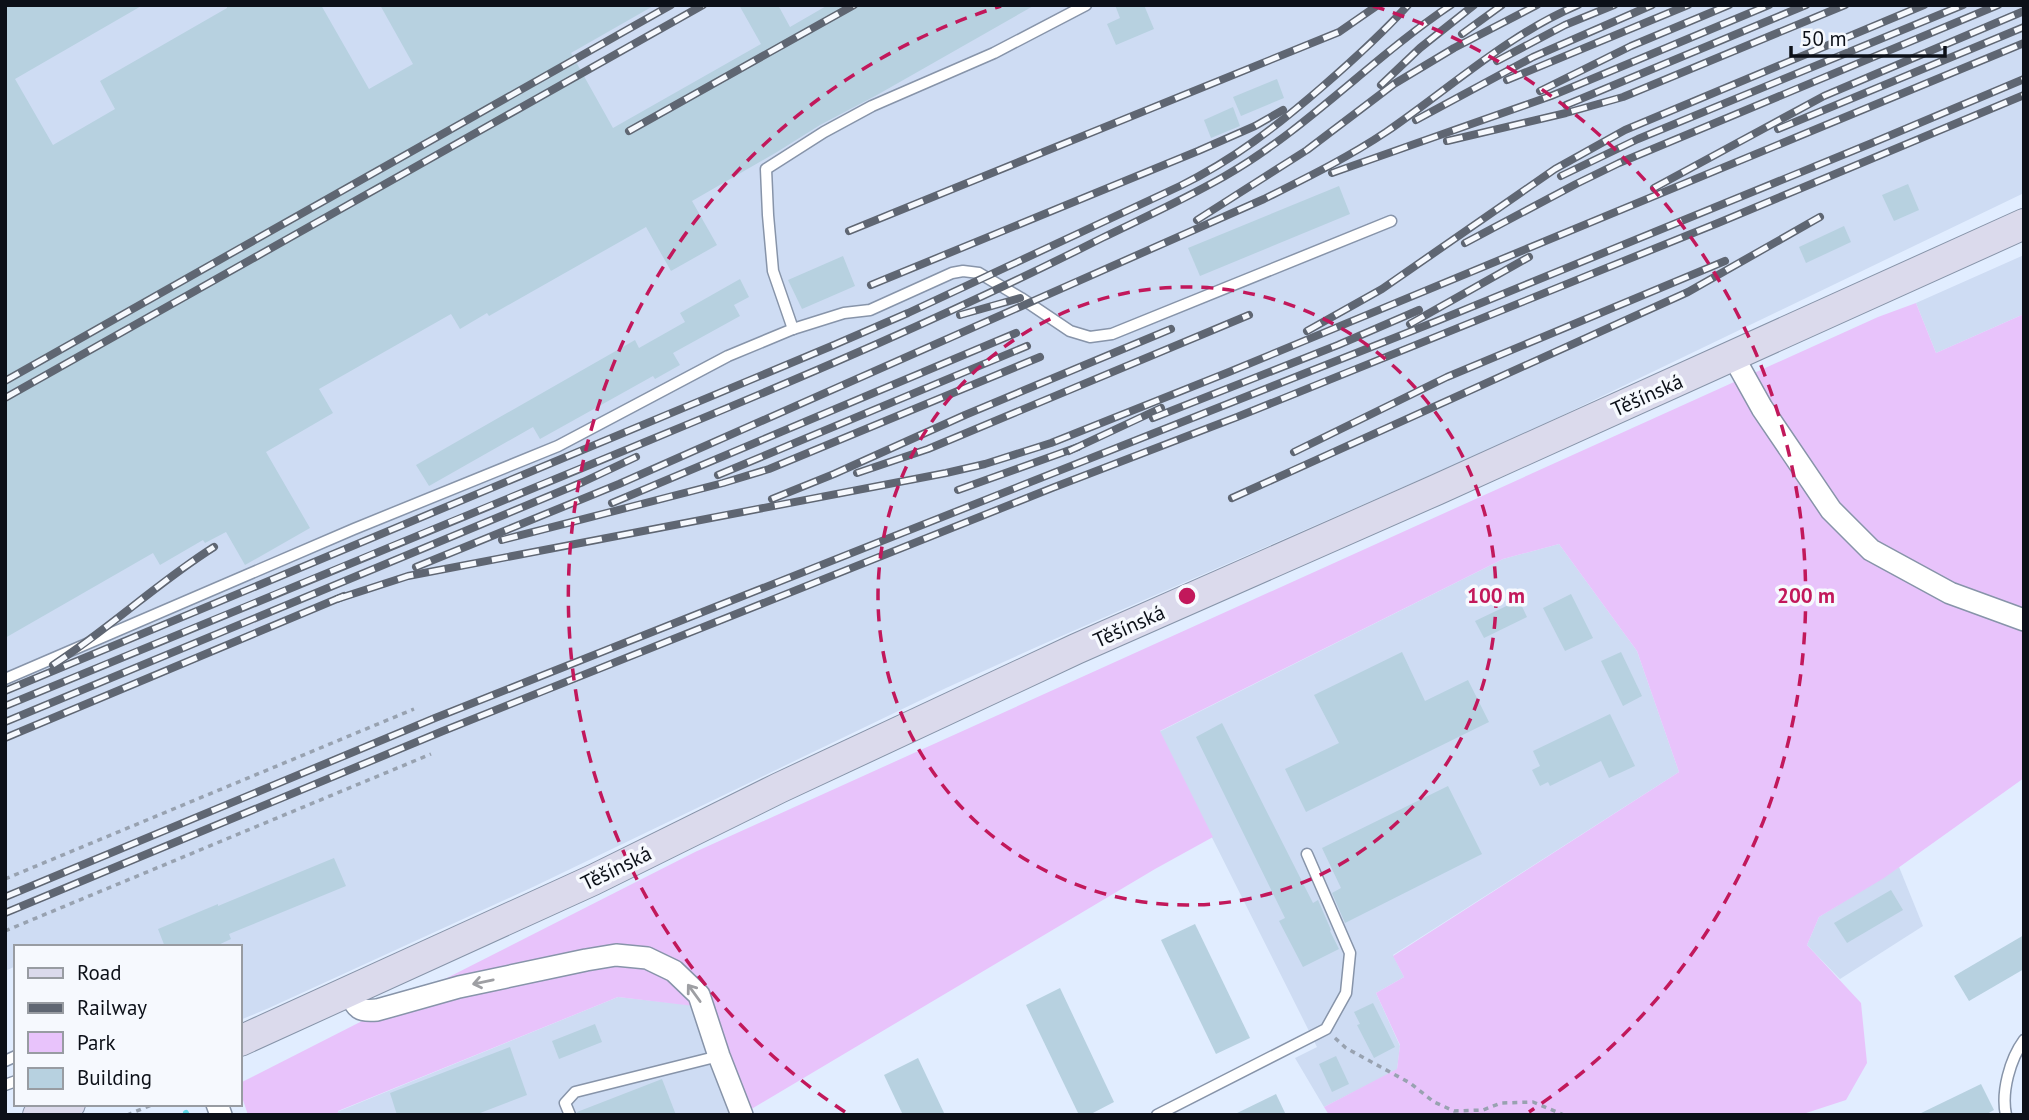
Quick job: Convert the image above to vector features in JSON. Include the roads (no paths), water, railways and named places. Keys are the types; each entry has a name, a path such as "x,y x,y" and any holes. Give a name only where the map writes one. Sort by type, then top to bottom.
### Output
{"main road":[{"name":"Těšínská","path":"242,1040 580,885 1076,649 1436,490 2024,224"},
{"path":"38,1115 64,1106"}],"street":[{"path":"1733,356 1762,408 1831,510 1871,550 1950,593 2024,620"},
{"path":"349,992 357,1007 365,1011 377,1010 459,987 586,960 616,956 648,958 674,971 699,995 742,1115"}],"lane":[{"path":"793,329 773,271 766,169 824,132 872,106 994,53 1086,5"},
{"path":"5,679 354,529 558,446 728,356 793,329 844,313 870,310 952,273 972,271 986,276 1070,331 1090,337 1101,336 1112,334 1391,221"},
{"path":"1157,1115 1326,1029 1346,993 1350,953 1307,854"},
{"path":"2006,1115 2006,1087 2018,1048 2024,1040"},
{"path":"570,1115 565,1103 575,1092 719,1056"}],"railway":[{"path":"5,381 671,5"},
{"path":"5,398 703,5"},
{"path":"629,131 854,5"},
{"path":"849,231 1339,32 1378,5"},
{"path":"5,691 834,345 1180,186 1236,154 1288,115 1355,58 1408,5"},
{"path":"5,706 878,344 1046,266 1195,193 1255,157 1451,5"},
{"path":"1381,85 1420,48 1474,5"},
{"path":"1462,34 1502,5"},
{"path":"1197,220 1307,150 1394,84 1454,48 1537,5"},
{"path":"416,567 619,484 1264,199 1371,141 1527,31 1578,5"},
{"path":"1497,61 1565,25 1614,5"},
{"path":"1416,120 1533,57 1652,5"},
{"path":"1507,80 1688,5"},
{"path":"1540,91 1631,46 1729,5"},
{"path":"1332,173 1551,96 1769,5"},
{"path":"1566,105 1806,5"},
{"path":"1447,141 1623,97 1845,5"},
{"path":"1307,331 1382,289 1555,169 1625,130 1924,5"},
{"path":"1561,176 1638,139 1963,5"},
{"path":"1465,243 1619,163 1998,5"},
{"path":"1654,188 1824,96 2024,11"},
{"path":"1778,129 2024,27"},
{"path":"337,599 408,576 946,473 1051,443 2024,43"},
{"path":"5,897 435,718 1437,321 2024,79"},
{"path":"5,913 443,731 1237,417 1718,223 2024,95"},
{"path":"871,285 1198,151 1255,126 1283,110"},
{"path":"1232,498 1688,292 1820,217"},
{"path":"1410,324 1529,257"},
{"path":"1294,452 1447,377 1725,261"},
{"path":"960,315 1020,298"},
{"path":"1153,418 1419,310"},
{"path":"857,473 928,449 1249,315"},
{"path":"772,499 1171,329"},
{"path":"612,503 1016,333"},
{"path":"718,475 1027,346"},
{"path":"502,540 769,469 1040,357"},
{"path":"1069,451 1161,408"},
{"path":"958,490 1078,447"},
{"path":"5,722 583,482 636,457"},
{"path":"53,665 214,547"},
{"path":"5,738 344,596"}]}
